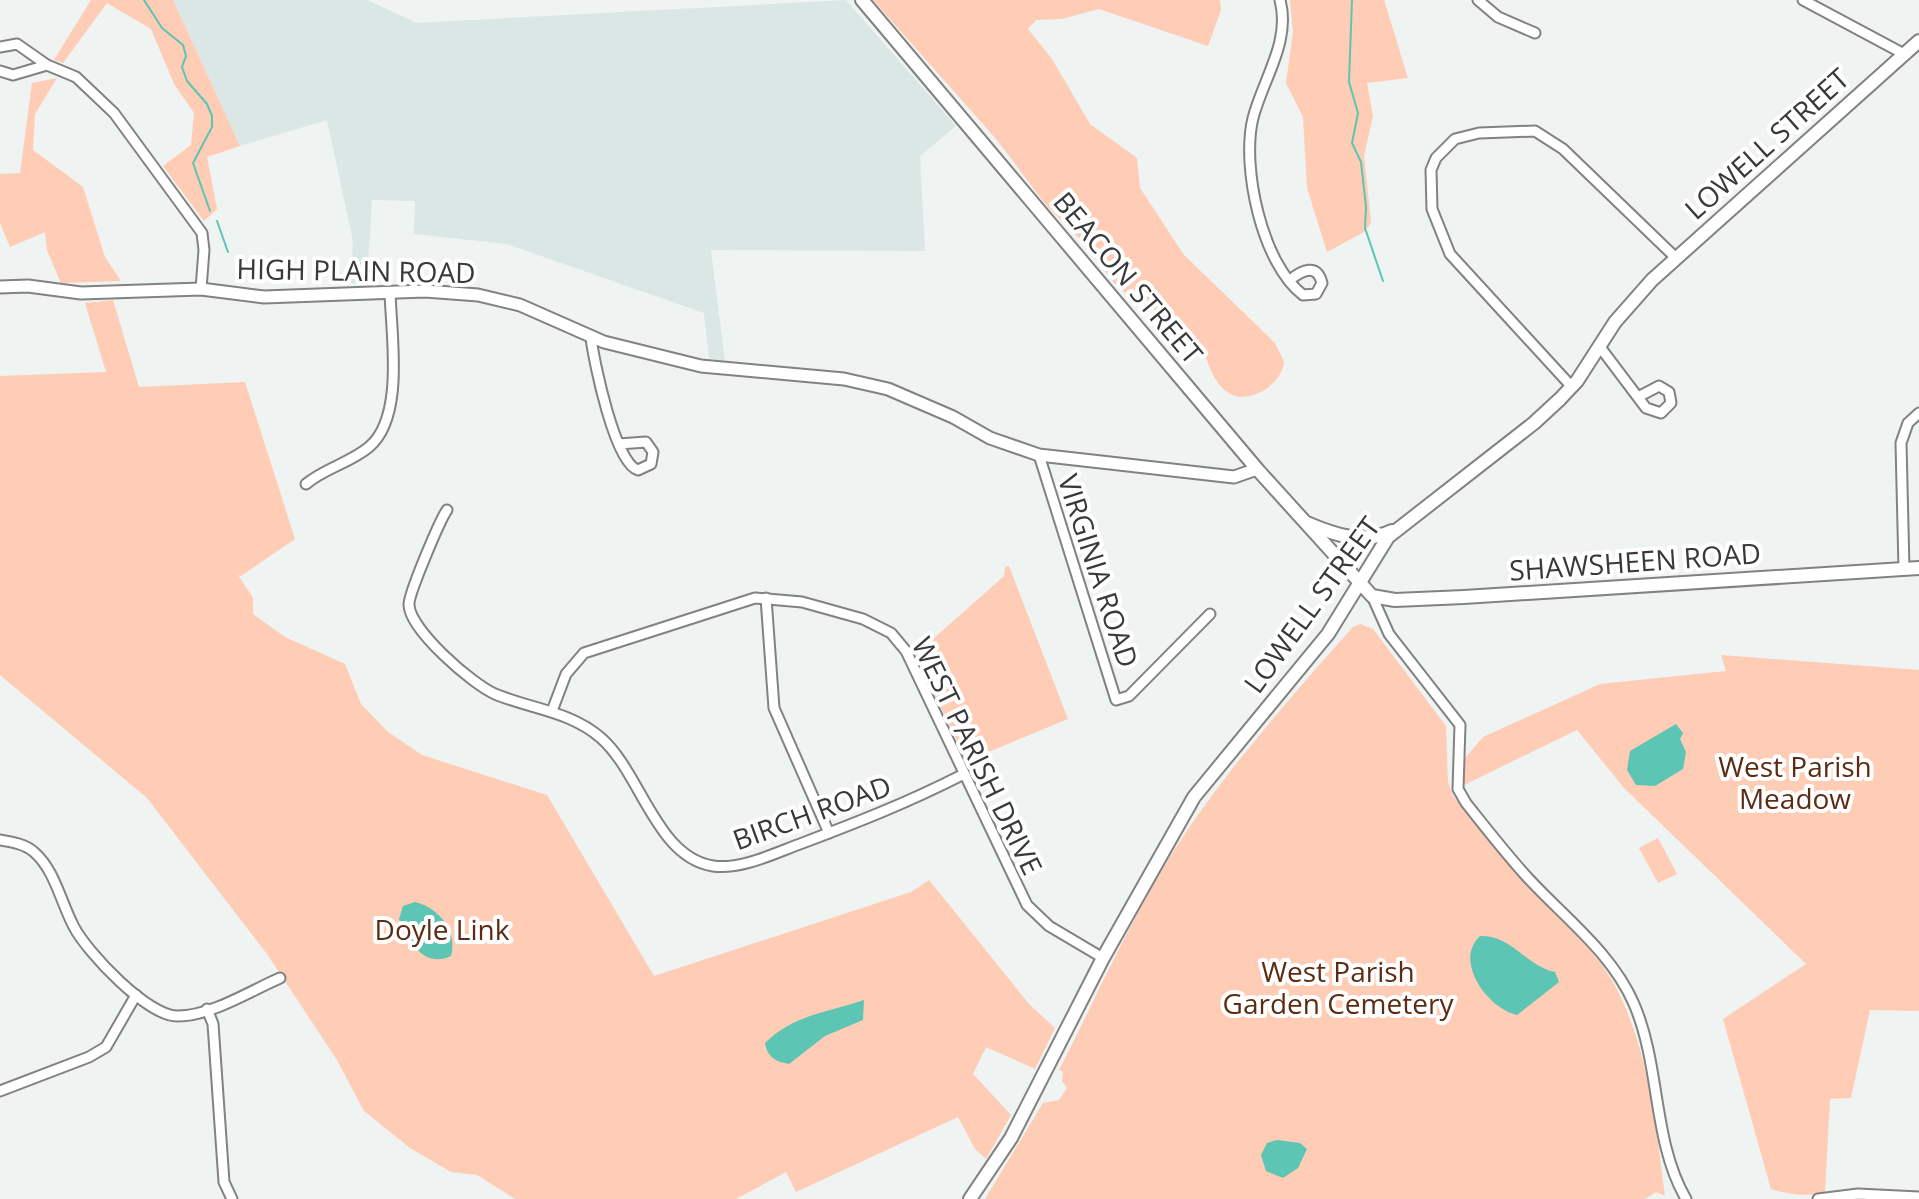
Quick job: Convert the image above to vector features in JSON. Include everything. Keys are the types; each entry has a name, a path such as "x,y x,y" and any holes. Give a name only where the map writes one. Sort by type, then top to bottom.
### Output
{"main road":[{"name":"BEACON STREET","path":"862,0 1257,469 1360,584"},
{"name":"LOWELL STREET","path":"970,1199 1011,1138 1103,958 1194,797 1328,634 1374,557 1398,527 1534,423 1572,387 1632,302 1676,258 1919,41"},
{"path":"1303,521 1342,536 1364,538 1378,537 1398,527"},
{"name":"SHAWSHEEN ROAD","path":"1372,596 1395,600 1464,597 1919,568"},
{"path":"1360,584 1372,596"}],"street":[{"path":"1280,0 1281,39 1253,118 1251,146 1258,217 1290,280"},
{"path":"1478,0 1498,17 1535,33"},
{"path":"1803,0 1904,54"},
{"path":"0,47 17,44 47,65 76,77 114,113 195,220 204,244 201,289"},
{"path":"0,71 13,75 47,65"},
{"path":"1572,387 1450,254 1432,209 1431,170 1436,158 1455,139 1479,133 1535,131 1563,149 1676,258"},
{"name":"HIGH PLAIN ROAD","path":"0,287 28,286 81,293 201,289 264,297 456,293 504,300 591,338 701,366 844,379 888,389 953,417 990,438 1039,455 1234,477 1257,469"},
{"path":"306,484 318,474 365,450 384,429 391,397 390,292"},
{"path":"591,338 598,377 619,444"},
{"path":"1600,347 1638,397"},
{"path":"1904,569 1901,443 1908,423 1919,413"},
{"name":"VIRGINIA ROAD","path":"1039,455 1116,700 1129,696 1210,614"},
{"name":"BIRCH ROAD","path":"447,510 410,591 412,618 477,685 499,696 552,711 580,724 608,745 674,846 693,860 719,867 733,865 889,812 962,775"},
{"path":"1372,596 1389,634 1460,725 1458,789 1466,803 1527,877 1606,959 1633,1002 1654,1077 1665,1146 1686,1199"},
{"path":"766,598 774,708 829,833"},
{"name":"WEST PARISH DRIVE","path":"552,711 566,674 584,653 744,600 766,598 838,611 891,633 906,651 962,775 1027,905 1049,926 1103,958"},
{"path":"0,840 22,845 39,857 79,935 136,995 170,1016 207,1009 280,978"},
{"path":"0,1091 89,1057 106,1047 136,995"},
{"path":"207,1009 213,1024 224,1182 232,1199"},
{"path":"1818,1199 1858,1194 1919,1197"}],"shaded area":[{"path":"173,0 367,0 417,23 846,0 956,126 920,156 925,251 711,250 725,361 709,358 704,313 507,244 414,234 415,201 372,200 367,283 351,283 353,241 327,120 240,146"},
{"path":"1676,724 1683,733 1680,739 1686,752 1683,769 1655,786 1636,785 1627,770 1630,751"},
{"path":"415,902 431,909 449,929 451,956 432,959 412,944 399,919 403,906"},
{"path":"1480,936 1510,945 1536,964 1555,972 1559,982 1517,1015 1506,1011 1485,994 1472,970 1470,958"},
{"path":"864,1000 863,1020 825,1036 789,1064 776,1060 768,1052 765,1043 799,1020"},
{"path":"1277,1140 1300,1143 1307,1149 1298,1168 1283,1178 1266,1171 1261,1155 1267,1143"}],"green space":[{"path":"91,0 173,0 240,146 207,157 217,209 204,221 163,166 191,145 194,113 174,84 151,29 107,3 63,63 54,60"},
{"path":"873,0 1220,0 1221,10 1208,46 1099,9 1062,19 1036,20 1028,29 1052,59 1090,124 1137,158 1140,188 1184,255 1275,343 1284,362 1282,371 1270,386 1244,397 1227,392 1215,378 1203,348 1187,340 1165,316 1130,297 1115,284 1082,241 1046,205 997,140"},
{"path":"1290,0 1384,0 1408,78 1367,83 1373,116 1364,155 1371,223 1364,232 1327,252 1307,188 1303,117 1286,83 1293,32"},
{"path":"57,78 35,114 33,150 83,187 105,257 121,281 61,283 47,250 45,232 10,247 0,223 0,174 20,173 32,83"},
{"name":"Doyle Link","path":"113,300 139,387 245,382 295,539 241,576 238,575 253,598 253,614 285,637 345,664 361,704 388,732 422,755 547,795 654,976 911,892 929,880 1029,1004 1055,1028 1035,1069 986,1047 973,1074 1011,1115 986,1159 975,1149 958,1117 796,1192 786,1172 736,1199 515,1199 477,1175 451,1172 410,1148 364,1111 337,1060 267,954 147,798 0,675 0,376 106,372 85,303"},
{"path":"1009,566 1068,719 967,761 915,655 1004,576 1005,567"},
{"name":"West Parish Garden Cemetery","path":"1360,624 1373,629 1446,726 1448,782 1453,796 1518,875 1584,944 1613,982 1635,1032 1649,1086 1665,1196 1656,1192 1645,1199 985,1199 1043,1103 1059,1100 1067,1088 1062,1081 1063,1072 1059,1070 1169,858 1226,777 1267,726 1353,627"},
{"name":"West Parish Meadow","path":"1721,655 1919,670 1919,1011 1870,1010 1851,1098 1830,1099 1825,1192 1818,1194 1798,1195 1771,1189 1723,1019 1806,964 1624,788 1577,730 1464,785 1462,771 1466,757 1483,737 1600,684 1726,671"},
{"path":"1658,838 1677,874 1658,883 1639,848"}],"waterway":[{"path":"144,0 162,28 183,45 186,56 182,67 187,81 207,104 212,116 212,127 193,163 210,211"},
{"path":"1352,0 1349,82 1358,113 1352,143 1361,162 1365,228 1383,281"},
{"path":"217,221 228,252"}]}
